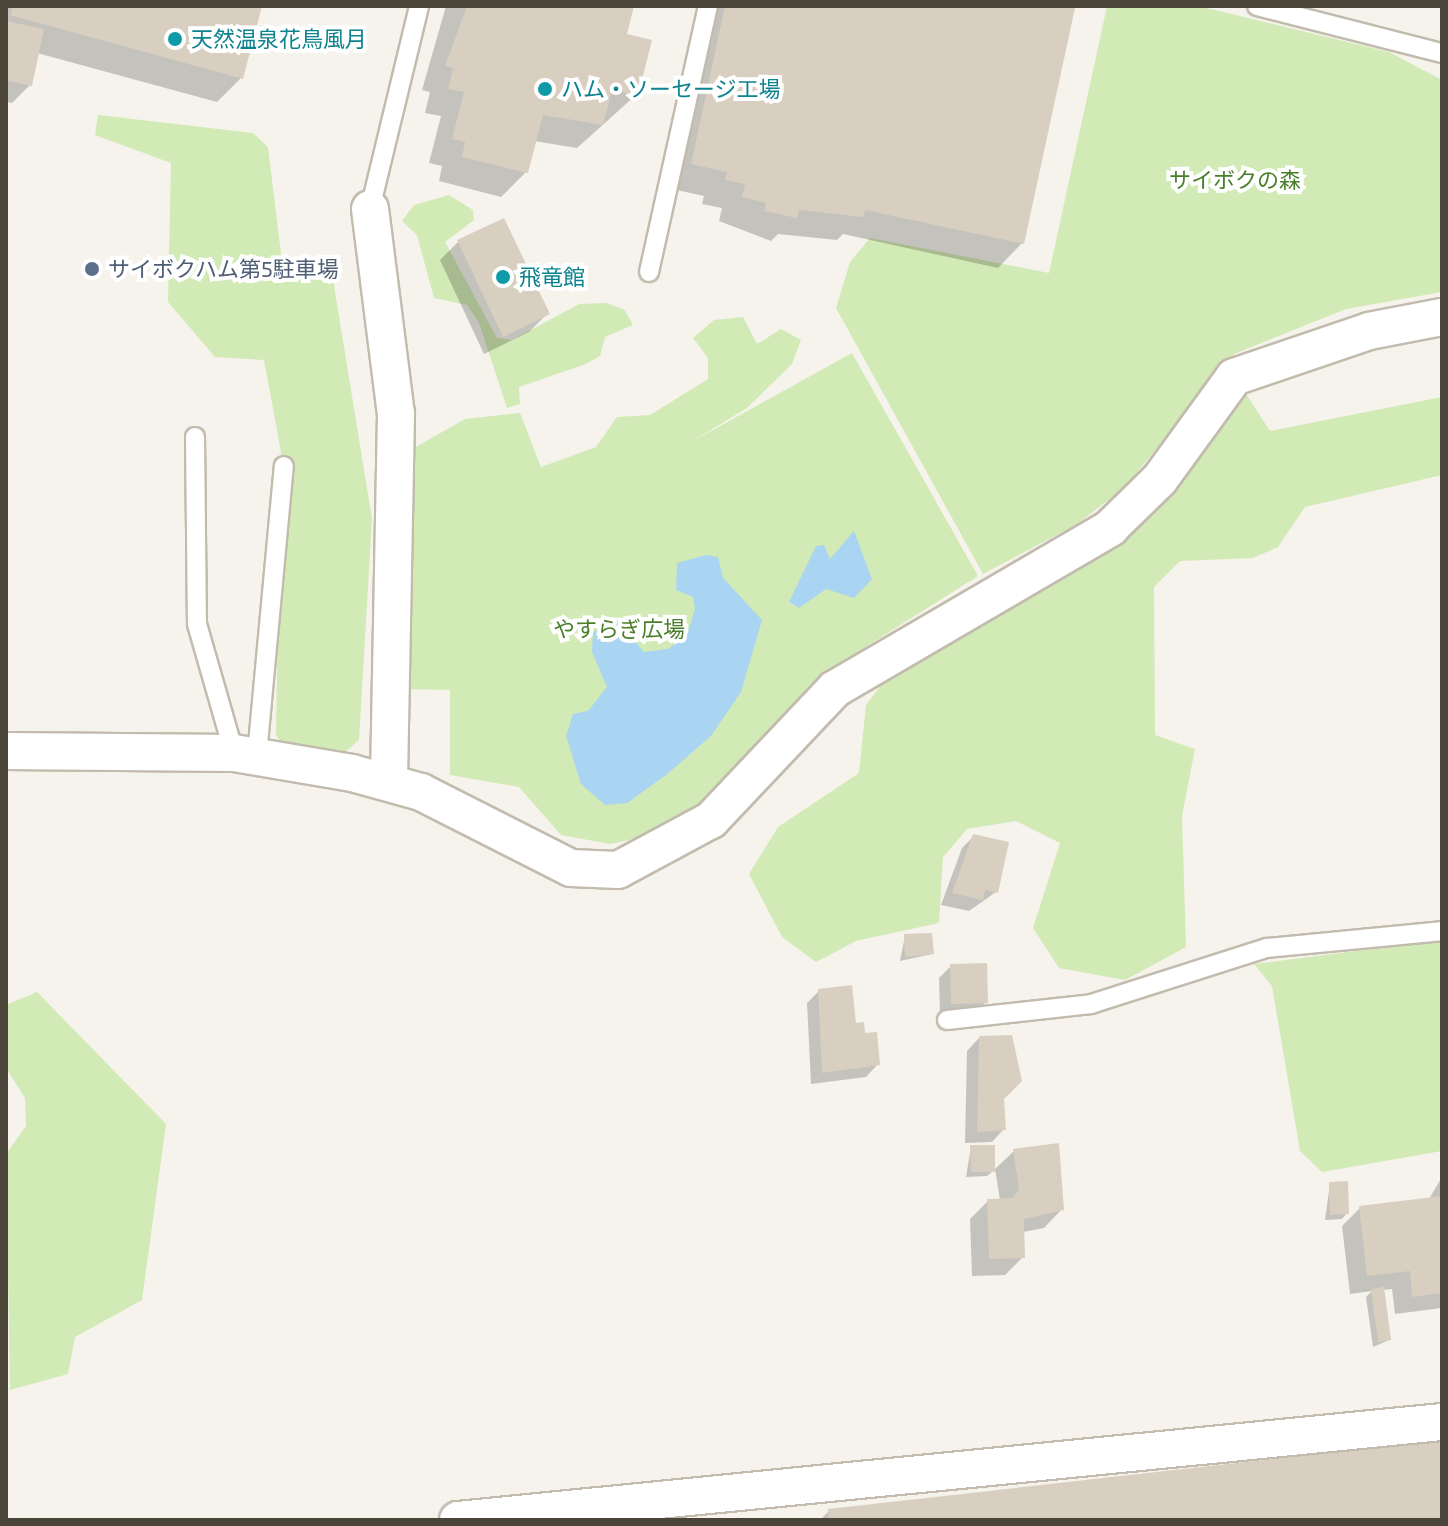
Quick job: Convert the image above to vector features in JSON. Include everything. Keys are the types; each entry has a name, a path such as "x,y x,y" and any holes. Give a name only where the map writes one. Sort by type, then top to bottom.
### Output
{"street":[{"path":"370,209 396,414 389,782"},
{"path":"6,751 246,754 389,782 571,868 618,870 668,849 711,820 835,689 1110,528 1160,479 1234,377 1355,336 1442,317"},
{"path":"458,1520 1442,1422"}],"lane":[{"path":"370,209 419,6"},
{"path":"649,272 708,6"},
{"path":"1257,6 1442,53"},
{"path":"195,437 197,624 246,754"},
{"path":"246,754 284,466"},
{"path":"947,1020 1091,1004 1267,948 1442,931"}],"green space":[{"name":"サイボクの森","path":"1107,6 1198,6 1389,52 1442,80 1442,292 1346,309 1234,354 1124,488 1077,524 983,574 836,308 850,262 870,238 1049,273"},
{"path":"98,115 253,133 268,147 282,262 331,267 372,519 359,740 337,759 284,748 276,735 281,452 264,360 215,357 168,302 171,163 95,135"},
{"path":"449,195 473,210 474,220 445,242 497,338 512,340 579,304 606,303 625,310 633,325 605,337 600,356 586,364 519,387 520,404 507,408 479,323 467,305 434,298 417,235 402,221 414,205"},
{"name":"やすらぎ広場","path":"743,317 757,344 781,329 801,340 792,364 747,408 691,442 852,353 978,576 821,675 704,804 654,835 610,844 561,835 519,787 450,775 450,690 402,689 414,448 465,419 520,413 541,467 596,447 617,417 650,415 708,379 708,358 693,338 714,320"},
{"path":"1246,394 1270,431 1442,397 1442,475 1305,507 1278,547 1253,558 1180,561 1154,587 1155,735 1195,749 1182,816 1186,947 1125,980 1059,968 1033,928 1060,843 1016,821 967,829 943,857 939,923 856,941 816,962 782,937 749,874 778,827 859,773 866,705 894,668 1075,571 1183,465 1223,409"},
{"path":"1442,940 1442,1151 1322,1172 1300,1151 1272,986 1254,964"},
{"path":"37,992 166,1124 142,1300 75,1337 68,1374 10,1390 6,1154 26,1126 25,1098 6,1068 6,1005"}],"water":[{"path":"854,531 872,579 854,598 826,589 799,608 789,602 816,546 824,545 830,559"},
{"path":"706,555 718,557 723,578 762,620 741,692 711,736 666,775 627,803 605,805 581,784 566,736 573,714 588,711 607,687 592,652 593,632 618,621 644,652 668,649 687,635 695,609 693,597 676,590 677,563"}],"building":[{"name":"天然温泉花鳥風月","path":"13,6 262,6 243,79 10,15"},
{"name":"ハム・ソーセージ工場","path":"467,6 634,6 627,34 652,40 638,96 612,90 603,125 543,115 528,173 462,157 465,142 452,139 464,92 448,89 453,68 445,66"},
{"path":"725,6 1075,8 1024,244 865,210 863,217 799,210 797,218 764,211 766,203 742,197 745,184 725,180 727,172 691,164"},
{"path":"6,21 44,29 32,86 6,80"},
{"name":"飛竜館","path":"504,218 550,314 503,337 457,240"},
{"path":"973,834 1009,842 998,893 985,890 983,900 952,893"},
{"path":"932,933 934,954 905,957 904,934"},
{"path":"987,963 988,1003 951,1004 950,964"},
{"path":"852,985 856,1023 864,1022 865,1033 877,1032 880,1065 822,1073 818,989"},
{"path":"1012,1035 1022,1081 1004,1099 1006,1130 977,1132 979,1036"},
{"path":"1059,1143 1064,1210 1024,1219 1025,1258 989,1259 987,1199 1013,1198 1019,1189 1013,1149"},
{"path":"970,1145 995,1145 995,1172 971,1172"},
{"path":"1348,1181 1349,1214 1330,1215 1329,1182"},
{"path":"1442,1196 1442,1293 1412,1297 1410,1271 1367,1276 1359,1206"},
{"path":"1384,1287 1391,1340 1378,1342 1371,1289"},
{"path":"1442,1440 1442,1520 829,1520 828,1509"}],"place":[{"name":"天然温泉花鳥風月","path":"175,39"},
{"name":"ハム・ソーセージ工場","path":"545,89"},
{"name":"サイボクハム第5駐車場","path":"92,269"},
{"name":"飛竜館","path":"503,277"}]}
